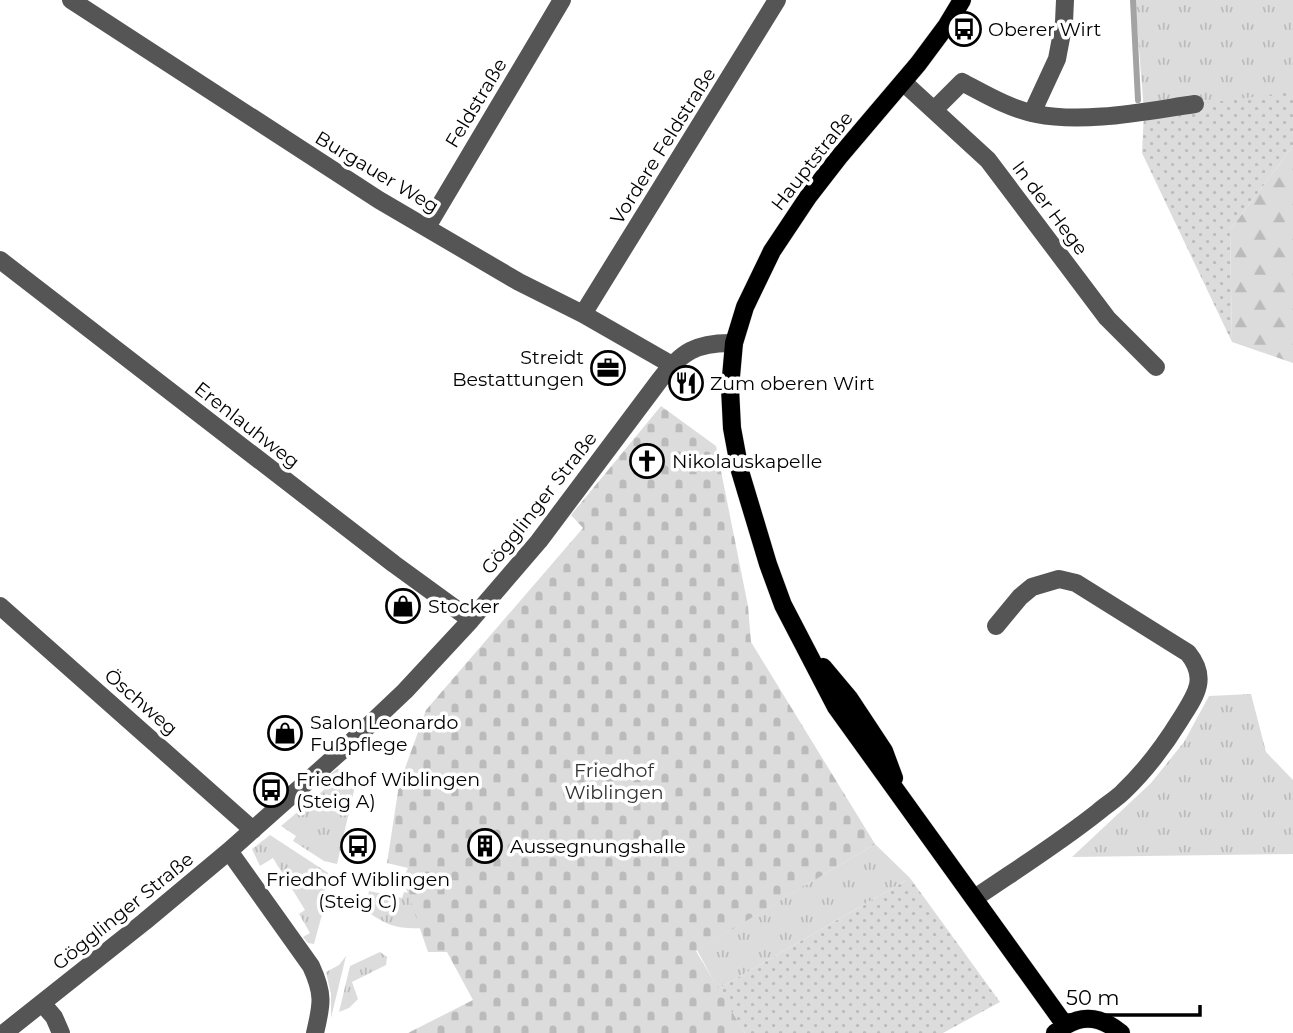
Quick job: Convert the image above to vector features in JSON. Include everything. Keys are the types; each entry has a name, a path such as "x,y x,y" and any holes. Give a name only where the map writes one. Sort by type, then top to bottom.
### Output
{"main road":[{"name":"Hauptstraße","path":"962,0 933,44 821,180 784,232 751,292 739,321 730,366 732,428 740,471 783,605 836,707 1011,948 1060,1029"},
{"path":"1060,1029 1078,1020 1091,1018 1104,1021 1121,1033"}],"street":[{"name":"Burgauer Weg","path":"71,0 379,200 530,288 583,314 671,365"},
{"name":"Feldstraße","path":"427,227 562,0"},
{"name":"Vordere Feldstraße","path":"583,314 777,0"},
{"path":"1032,113 1057,59 1065,0"},
{"name":"In der Hege","path":"903,82 988,160 1107,318 1156,367"},
{"path":"934,110 962,82 992,98 1032,113 1059,118 1195,104"},
{"name":"Erenlauhweg","path":"0,260 394,564 471,620"},
{"name":"Gögglinger Straße","path":"4,1033 229,851 391,705 471,620 539,541 671,365 685,352 701,346 734,343"},
{"path":"975,898 1072,833 1123,792 1167,741 1199,683 1198,671 1188,653 1076,583 1059,579 1032,587 996,626"},
{"name":"Öschweg","path":"0,607 253,830"},
{"path":"229,851 311,966 321,996 315,1033"},
{"path":"43,1003 59,1025 61,1033"}],"green space":[{"path":"1135,0 1293,0 1293,100 1144,111"},
{"path":"1291,92 1293,146 1230,230 1232,342 1142,153 1144,111"},
{"path":"1293,146 1293,363 1232,342 1230,230"},
{"name":"Friedhof Wiblingen","path":"661,406 716,446 748,606 751,642 875,844 696,951 745,1033 408,1033 473,1000 447,952 428,952 403,879 408,868 387,863 399,785 426,710 583,528 571,515"},
{"path":"1251,694 1266,752 1293,780 1293,854 1072,857 1151,783 1184,742 1209,696"},
{"path":"337,769 350,773 355,786 337,864 324,861 293,841 296,836 281,826 326,788 321,782"},
{"path":"270,835 328,873 324,907 314,944 308,943 303,937 310,933 299,914 305,910 273,858 260,866 252,849"},
{"path":"875,844 910,878 718,989 697,950"},
{"path":"910,878 1000,1002 943,1033 745,1033 718,989"},
{"path":"369,891 402,898 404,892 430,898 427,928 394,926 373,916 365,910"},
{"path":"380,952 387,957 386,965 352,982 358,999 349,1008 339,1012 350,966"},
{"path":"346,956 331,1018 331,994 326,972 339,965"}],"waterway":[{"path":"1133,0 1138,100"}],"place":[{"name":"Oberer Wirt","path":"964,29"},
{"name":"Streidt Bestattungen","path":"608,368"},
{"name":"Zum oberen Wirt","path":"686,383"},
{"name":"Nikolauskapelle","path":"647,461"},
{"name":"Stocker","path":"403,606"},
{"name":"Salon Leonardo Fußpflege","path":"285,733"},
{"name":"Friedhof Wiblingen (Steig A)","path":"271,790"},
{"name":"Friedhof Wiblingen (Steig C)","path":"358,846"},
{"name":"Aussegnungshalle","path":"485,846"}]}
